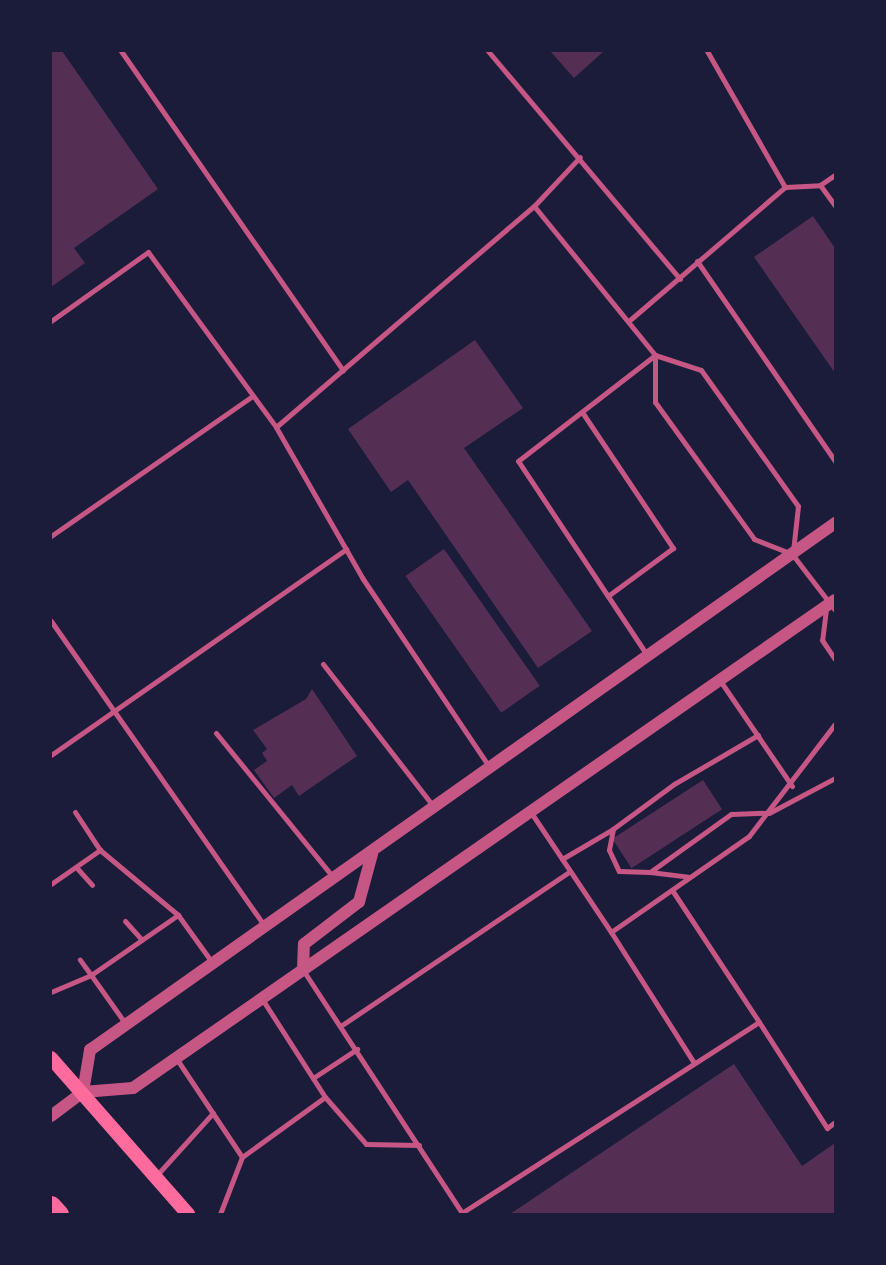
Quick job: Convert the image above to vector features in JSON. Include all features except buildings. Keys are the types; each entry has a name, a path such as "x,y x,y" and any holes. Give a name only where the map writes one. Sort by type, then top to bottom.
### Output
{"highway":[{"path":"51,1205 59,1214"}],"main road":[{"path":"51,1058 188,1214"}],"street":[{"path":"83,1092 90,1050 436,810 835,523"},
{"path":"51,1116 83,1092 133,1088 720,679 832,605"},
{"path":"303,970 304,944 359,902 372,854"}],"lane":[{"path":"121,51 343,371"},
{"path":"488,51 680,279"},
{"path":"707,51 785,187"},
{"path":"276,427 534,206 580,157"},
{"path":"631,319 785,187 820,185 835,175"},
{"path":"820,185 835,206"},
{"path":"534,206 631,319 655,355 654,402 754,539 792,554 832,605 822,639 835,659"},
{"path":"51,321 148,252 251,397 276,427 346,549 491,770"},
{"path":"696,261 835,461"},
{"path":"648,656 519,461 655,355"},
{"path":"655,355 701,370 799,506 792,554"},
{"path":"51,536 251,397"},
{"path":"582,412 673,548 608,596"},
{"path":"51,755 346,549"},
{"path":"51,621 266,928"},
{"path":"323,664 436,810"},
{"path":"720,679 792,786"},
{"path":"611,932 749,836 792,786 835,724"},
{"path":"216,733 335,880"},
{"path":"562,859 613,830 674,784 758,735"},
{"path":"650,872 731,814 769,813 835,778"},
{"path":"530,811 694,1063"},
{"path":"75,812 100,850 178,915 213,964"},
{"path":"613,830 609,850 619,872 650,872 689,877"},
{"path":"51,884 100,850"},
{"path":"76,867 92,885"},
{"path":"342,1025 570,871"},
{"path":"672,890 827,1128 835,1122"},
{"path":"51,984 53,991 92,975 178,915"},
{"path":"125,921 142,940"},
{"path":"80,960 126,1025"},
{"path":"303,970 342,1025 461,1213 759,1022"},
{"path":"262,998 325,1097 366,1144 419,1145"},
{"path":"313,1078 357,1049"},
{"path":"176,1058 242,1157"},
{"path":"220,1214 242,1157 325,1097"},
{"path":"156,1176 213,1113"}]}
